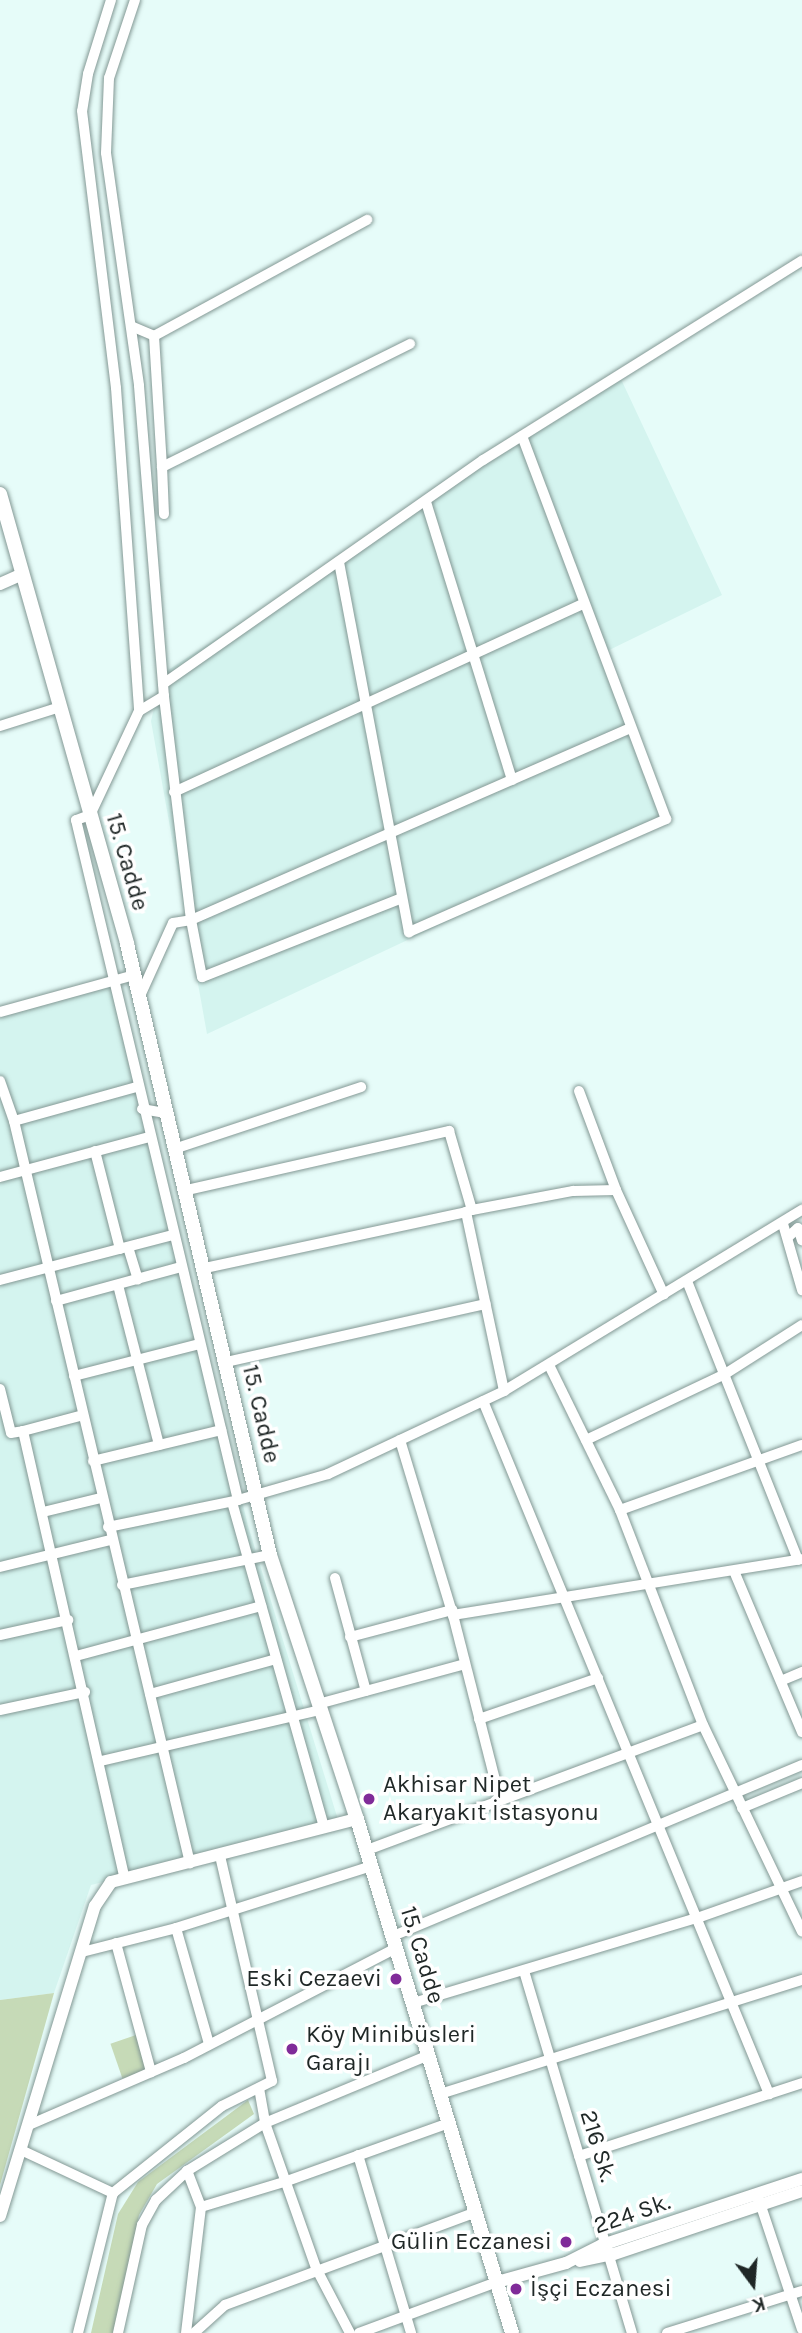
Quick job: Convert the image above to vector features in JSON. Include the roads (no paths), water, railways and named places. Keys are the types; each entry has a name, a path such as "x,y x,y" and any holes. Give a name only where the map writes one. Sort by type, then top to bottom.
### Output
{"main road":[{"name":"15. Cadde","path":"0,494 140,996 201,1248 270,1555 372,1866 512,2333"}],"street":[{"path":"111,0 88,74 82,111 116,388 139,712 90,815 76,820 142,1109 221,1430 248,1558 324,1827"},
{"path":"135,0 109,78 104,119 131,326 174,792 191,920 202,977 402,898"},
{"path":"154,336 367,220"},
{"path":"163,684 522,436 802,261"},
{"path":"131,326 154,336"},
{"path":"154,336 164,514"},
{"path":"162,467 410,344"},
{"path":"339,562 388,835 409,932 666,819 582,604 522,436"},
{"path":"426,502 471,656 512,780"},
{"path":"0,583 22,574"},
{"path":"174,792 582,604"},
{"path":"139,712 164,696"},
{"path":"0,726 60,707"},
{"path":"140,996 173,923 191,920 629,729"},
{"path":"0,1012 114,984 134,975"},
{"path":"0,1081 25,1171 110,1540 163,1743 190,1863"},
{"path":"8,1115 137,1087"},
{"path":"177,1148 361,1087"},
{"path":"579,1091 616,1190 664,1295"},
{"path":"142,1109 169,1114"},
{"path":"187,1190 449,1131 469,1211 505,1391"},
{"path":"0,1177 149,1138"},
{"path":"95,1151 124,1248 138,1279"},
{"path":"205,1268 573,1191 616,1190"},
{"path":"108,1527 235,1501 328,1474 505,1391 802,1210"},
{"path":"783,1224 802,1290"},
{"path":"788,1237 798,1228 802,1240"},
{"path":"0,1280 174,1238 201,1248"},
{"path":"56,1300 181,1267"},
{"path":"350,1637 453,1612 649,1586 800,1560 687,1281"},
{"path":"118,1285 159,1445"},
{"path":"226,1362 486,1304"},
{"path":"586,1440 724,1374 802,1325"},
{"path":"74,1376 200,1344"},
{"path":"549,1364 620,1510 703,1725 779,1890 802,1932"},
{"path":"0,1389 6,1435 83,1415"},
{"path":"483,1401 567,1598 769,2094"},
{"path":"93,1461 221,1430"},
{"path":"23,1431 85,1692 125,1879"},
{"path":"400,1440 453,1612 500,1799"},
{"path":"620,1510 802,1446"},
{"path":"43,1512 101,1498"},
{"path":"0,1567 110,1540"},
{"path":"122,1586 270,1555"},
{"path":"734,1571 783,1680 802,1732"},
{"path":"335,1578 366,1691"},
{"path":"76,1656 261,1606"},
{"path":"0,1635 68,1620"},
{"path":"150,1694 276,1658"},
{"path":"100,1761 163,1743 293,1717 366,1691 466,1664"},
{"path":"783,1680 802,1672"},
{"path":"479,1719 598,1678"},
{"path":"0,1710 85,1692"},
{"path":"367,1850 629,1749 703,1725"},
{"path":"29,2125 209,2045 395,1942 660,1825 736,1796 802,1765"},
{"path":"742,1808 802,1783"},
{"path":"0,2216 95,1906 111,1882 357,1819"},
{"path":"78,2333 113,2193 222,2106 272,2081 220,1856"},
{"path":"82,1952 176,1928 232,1908 372,1866"},
{"path":"413,2003 698,1917 802,1881"},
{"path":"176,1928 209,2045"},
{"path":"116,1943 151,2072"},
{"name":"216 Sk.","path":"524,1971 632,2333"},
{"path":"440,2094 802,1980"},
{"path":"118,2333 142,2225 156,2200 187,2171 265,2123 429,2055"},
{"path":"579,2156 802,2083"},
{"path":"259,2088 265,2123 316,2268 350,2333"},
{"path":"201,2207 287,2181 449,2123"},
{"path":"21,2150 113,2193"},
{"path":"358,2155 382,2244 411,2333"},
{"path":"186,2333 201,2207 187,2171"},
{"name":"224 Sk.","path":"359,2333 497,2282 566,2263 759,2199 802,2179"},
{"path":"802,2191 759,2199 797,2292 802,2329"},
{"path":"194,2333 225,2305 316,2268 476,2212"},
{"path":"667,2333 797,2292"}],"place":[{"name":"Akhisar Nipet Akaryakıt İstasyonu","path":"369,1799"},
{"name":"Eski Cezaevi","path":"396,1979"},
{"name":"Köy Minibüsleri Garajı","path":"292,2049"},
{"name":"Gülin Eczanesi","path":"566,2242"},
{"name":"İşçi Eczanesi","path":"516,2289"}]}
